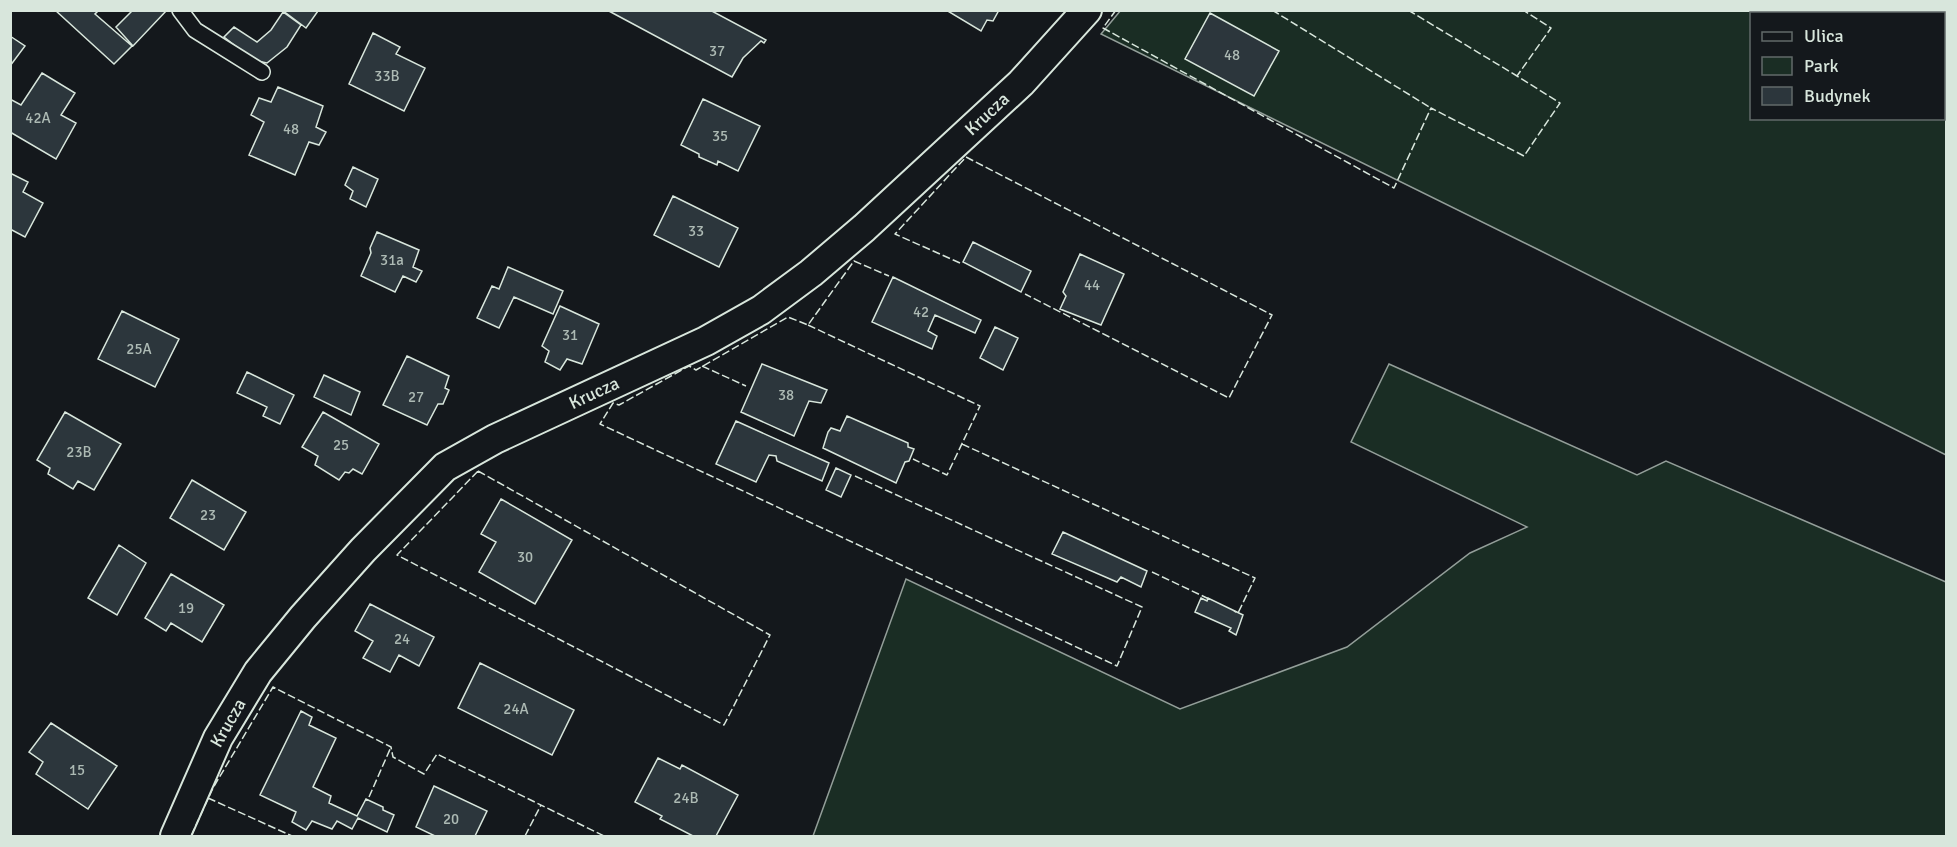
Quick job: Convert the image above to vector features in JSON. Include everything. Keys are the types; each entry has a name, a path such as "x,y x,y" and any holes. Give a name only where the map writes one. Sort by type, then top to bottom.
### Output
{"street":[{"name":"Krucza","path":"175,837 218,738 258,672 363,550 445,467 495,439 706,341 761,310 811,273 864,228 1021,83 1083,12"}],"lane":[{"path":"180,10 195,30 261,72"}],"green space":[{"path":"1121,10 1946,11 1946,455 1537,249 1101,34"},
{"path":"1389,364 1637,475 1666,461 1946,582 1946,836 813,836 906,579 1180,709 1347,647 1470,553 1527,527 1351,442"}],"building":[{"path":"55,10 99,10 95,14 132,46 114,64"},
{"path":"133,10 167,10 133,46 116,27"},
{"path":"282,10 318,10 318,11 306,28"},
{"path":"607,10 710,10 766,40 764,43 761,41 743,58 732,77"},
{"path":"946,10 999,10 993,21 987,20 981,31"},
{"path":"283,12 301,25 287,47 267,63 253,60 224,37 234,27 257,42 271,30"},
{"path":"1210,13 1279,51 1254,96 1185,59"},
{"path":"373,33 400,47 396,54 425,68 404,111 349,84"},
{"path":"10,36 25,46 10,66"},
{"path":"42,73 75,93 61,115 76,123 56,159 10,132 10,99 21,105"},
{"path":"278,87 323,106 316,127 326,132 319,145 309,142 295,175 249,155 264,122 251,115 259,98 271,102"},
{"path":"703,99 760,126 738,171 718,161 717,165 699,157 699,154 681,145"},
{"path":"353,167 378,179 366,207 350,199 353,191 345,185"},
{"path":"10,173 28,182 23,192 43,203 25,237 10,229"},
{"path":"673,196 738,228 719,267 654,235"},
{"path":"377,232 419,250 413,267 422,271 416,282 403,276 395,292 361,276"},
{"path":"973,242 1031,271 1021,292 963,262"},
{"path":"1080,254 1124,274 1101,325 1060,309 1066,296 1063,292"},
{"path":"508,267 563,291 553,314 514,297 499,328 477,318 492,286 499,289"},
{"path":"893,277 981,320 975,333 935,315 928,331 937,336 932,349 872,322"},
{"path":"560,306 599,324 582,364 567,359 560,370 545,362 549,351 542,346"},
{"path":"122,311 179,339 155,387 98,359"},
{"path":"995,327 1018,338 1003,370 980,358"},
{"path":"407,356 449,376 445,388 449,390 443,404 438,404 427,425 383,405"},
{"path":"762,364 827,390 821,403 809,401 794,436 741,412"},
{"path":"247,372 294,395 280,424 263,416 267,407 237,393"},
{"path":"324,375 360,392 351,415 314,397"},
{"path":"65,412 121,444 94,490 78,481 73,489 48,474 50,468 37,460"},
{"path":"323,412 379,444 362,474 353,469 349,473 345,472 339,480 315,465 318,456 302,447"},
{"path":"847,416 908,443 908,447 914,449 909,461 905,462 896,483 823,448 831,428 840,431"},
{"path":"736,421 829,463 822,481 777,461 776,456 769,455 756,482 716,464"},
{"path":"836,468 851,475 841,497 826,490"},
{"path":"192,480 246,512 224,550 170,518"},
{"path":"501,499 572,540 535,604 479,572 496,542 481,534"},
{"path":"1063,532 1147,571 1141,587 1121,577 1117,582 1052,554"},
{"path":"119,545 146,563 117,615 88,598"},
{"path":"171,574 224,605 202,642 171,623 166,631 145,618"},
{"path":"1201,598 1207,601 1208,598 1243,615 1236,635 1229,631 1231,628 1195,612"},
{"path":"370,604 434,637 419,666 399,655 390,672 363,658 373,641 355,631"},
{"path":"480,663 574,710 552,755 458,708"},
{"path":"301,711 312,717 309,725 336,738 313,787 331,796 329,803 357,816 366,799 383,807 383,810 394,815 387,832 358,818 352,829 337,821 332,829 312,821 306,830 292,822 296,812 260,795"},
{"path":"51,723 117,766 88,809 36,774 43,762 29,752"},
{"path":"658,758 680,769 682,765 738,795 716,836 693,836 660,819 662,816 635,802"},
{"path":"434,786 487,811 475,836 435,836 416,827"}],"fence":[{"path":"1116,10 1103,28 1394,188 1431,108 1524,156 1560,103 1517,76 1551,28 1523,10"},
{"path":"1272,10 1431,108"},
{"path":"1408,10 1517,76"},
{"path":"960,263 895,234 966,157 1272,315 1229,398 1025,294"},
{"path":"855,476 1142,607 1117,666 600,424 613,403 619,405 689,366 696,370 788,317 808,325 854,261 889,276"},
{"path":"808,325 980,406 947,475 913,459"},
{"path":"702,366 746,386"},
{"path":"962,444 1255,578 1238,613 1234,611"},
{"path":"478,471 770,635 724,725 397,555 478,471"},
{"path":"1152,572 1209,599"},
{"path":"191,836 213,788 273,687 391,747 393,757 424,774 437,754 604,836"},
{"path":"369,797 391,747"},
{"path":"208,798 292,836"},
{"path":"525,836 541,805"}]}
